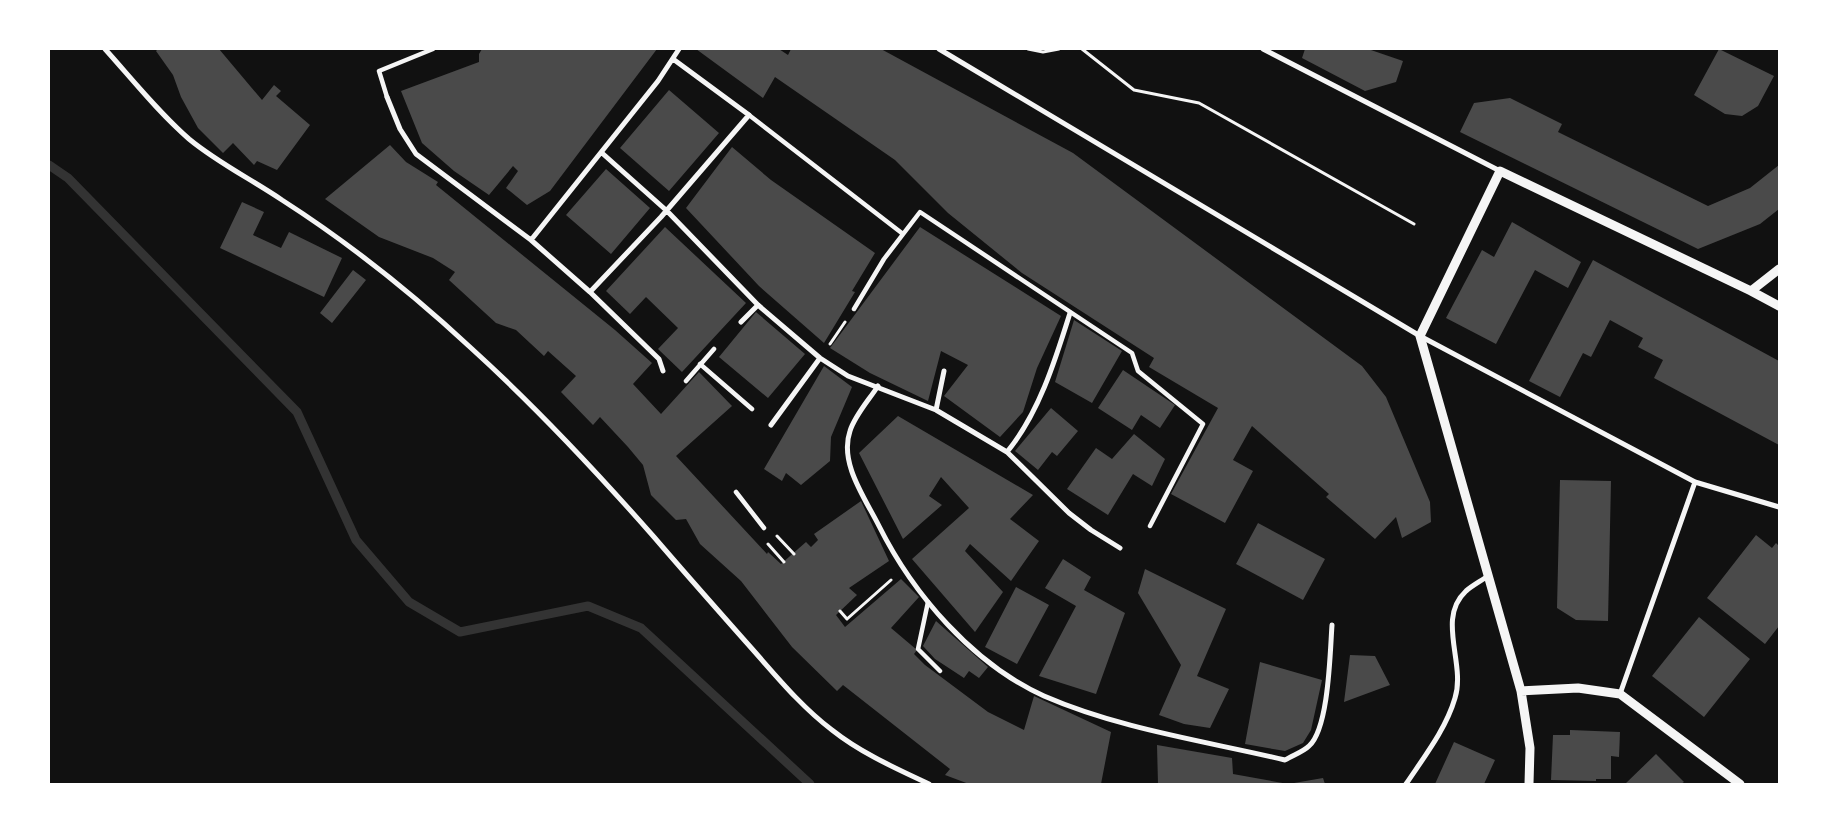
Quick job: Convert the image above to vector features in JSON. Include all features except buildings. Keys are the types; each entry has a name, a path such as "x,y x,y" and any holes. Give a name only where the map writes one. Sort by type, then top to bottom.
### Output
{"street":[{"path":"105,49 156,107 188,138 224,165 281,199 322,227 411,296 477,353 530,404 611,489 776,676 817,718 873,757 929,784"},
{"path":"433,49 379,71 400,129 416,154 531,240 590,292 659,360 663,371"},
{"path":"531,240 602,154 679,49"},
{"path":"939,49 1420,336 1695,482 1779,508"},
{"path":"1263,49 1500,171 1752,291 1779,306"},
{"path":"673,59 750,115 903,234"},
{"path":"590,292 667,211 750,115"},
{"path":"602,154 667,211 758,305 820,358 848,376 936,410 1007,452 1069,513 1091,530 1120,548"},
{"path":"1500,171 1420,336 1521,691 1530,748 1529,784"},
{"path":"854,309 884,259 920,212 1132,353 1138,371 1203,424 1150,526"},
{"path":"1752,291 1779,269"},
{"path":"741,322 758,305"},
{"path":"1007,452 1021,434 1041,393 1070,313"},
{"path":"686,381 714,349"},
{"path":"771,425 820,358"},
{"path":"700,364 752,409"},
{"path":"936,410 944,371"},
{"path":"878,386 853,424 848,438 848,451 854,476 904,570 928,602 980,656 1009,677 1044,696 1121,722 1285,760 1309,746 1319,731 1328,682 1332,625"},
{"path":"1620,694 1695,482"},
{"path":"736,492 764,528"},
{"path":"1406,784 1445,722 1455,699 1458,676 1452,628 1456,604 1467,590 1489,575"},
{"path":"928,602 918,649 940,671"},
{"path":"1521,691 1578,688 1620,694 1740,784"}],"path":[{"path":"1028,49 1043,52 1059,49"},
{"path":"1082,49 1134,90 1199,102 1414,224"},
{"path":"820,358 854,309"},
{"path":"784,562 763,538 764,528 772,529 794,554"},
{"path":"840,611 847,619 904,570"}],"waterway":[{"path":"49,165 68,178 297,412 356,540 409,602 460,632 588,606 641,628 810,784"}]}
